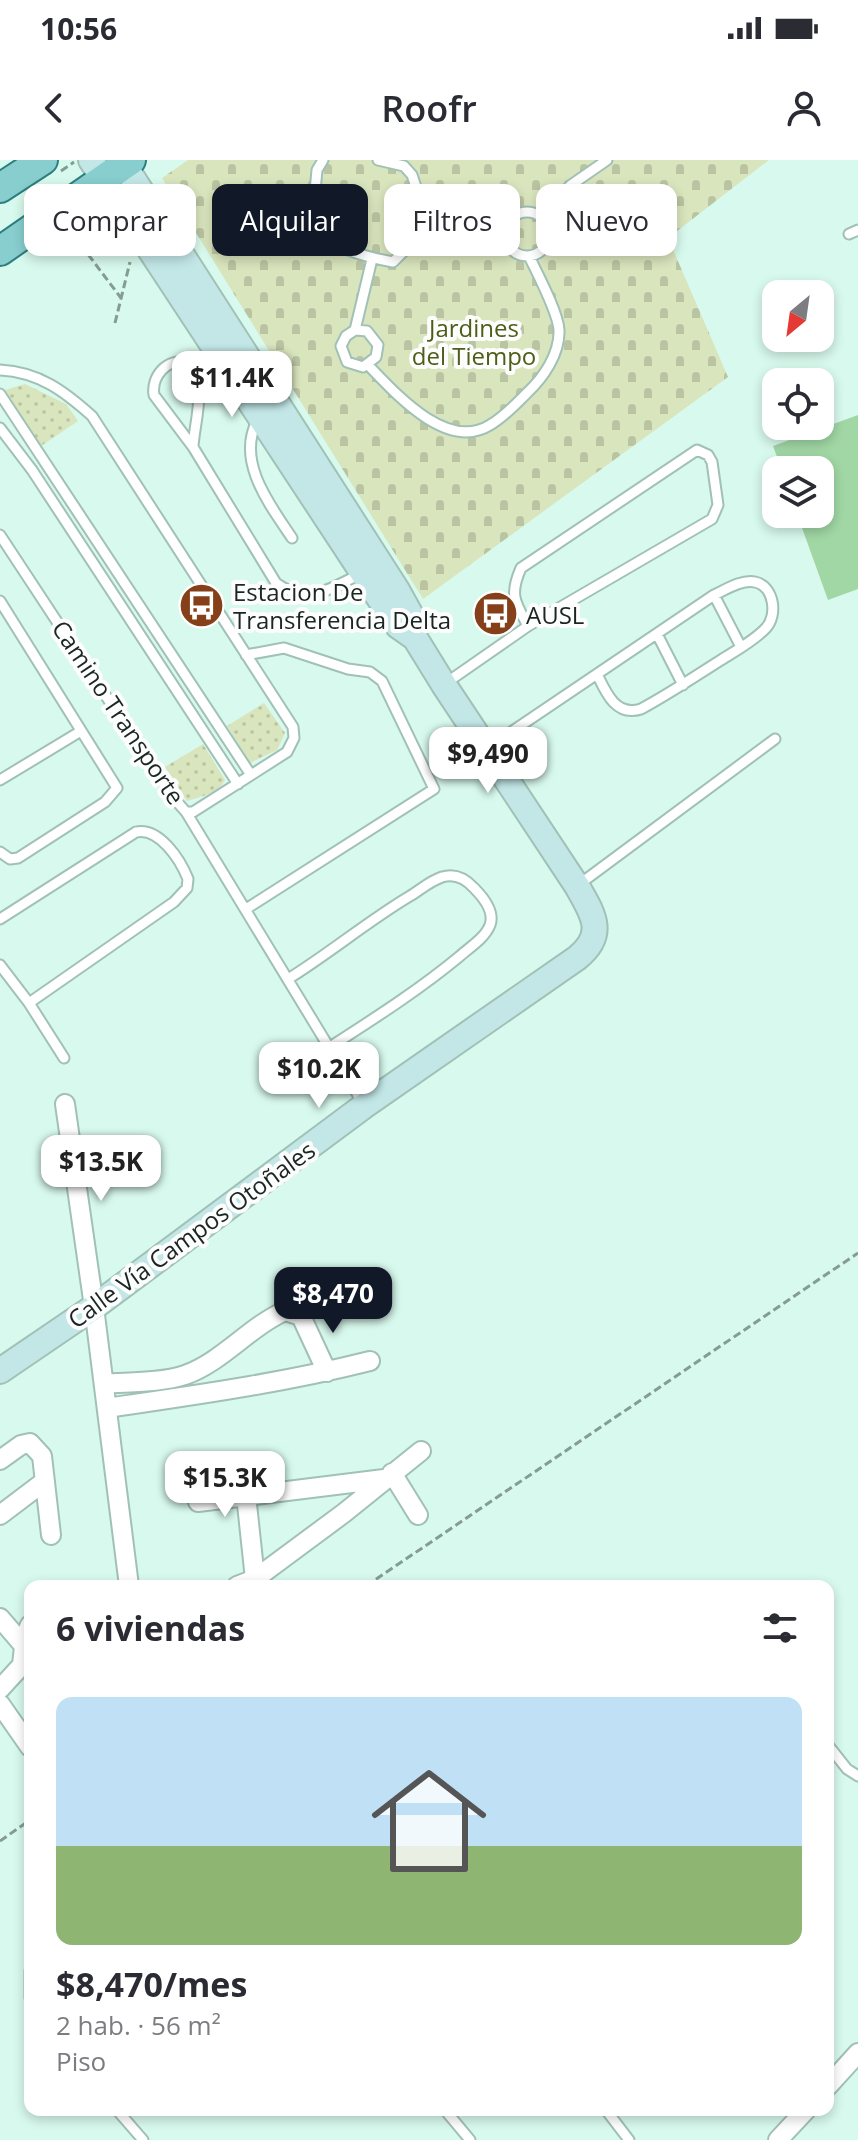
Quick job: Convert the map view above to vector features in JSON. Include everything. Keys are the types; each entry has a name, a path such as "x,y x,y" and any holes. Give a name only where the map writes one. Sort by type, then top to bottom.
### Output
{"main road":[{"path":"0,188 43,160"},
{"path":"0,251 114,165"}],"street":[{"path":"114,165 370,567 412,617 415,638 577,886"},
{"name":"Calle Vía Campos Otoñales","path":"0,1371 94,1307 364,1106 577,958 591,945 595,936 591,911 577,886"},
{"path":"65,1104 128,1580"},
{"path":"104,1384 184,1375 209,1363 252,1330 285,1311 301,1316 327,1372"},
{"path":"107,1408 327,1372 370,1361"},
{"path":"209,1363 213,1392"},
{"path":"0,1460 21,1445 30,1443 42,1456 51,1535"},
{"path":"255,1579 421,1451"},
{"path":"198,1502 388,1476"},
{"path":"388,1476 418,1515"},
{"path":"0,1515 45,1481"},
{"path":"335,1484 344,1513"},
{"path":"246,1495 255,1579"},
{"path":"0,1618 24,1646"},
{"path":"0,1689 22,1665 24,1653"},
{"path":"0,1704 24,1736"},
{"path":"834,2079 858,2053"},
{"path":"778,2140 800,2116"}],"lane":[{"path":"323,160 317,170 314,231 324,239 372,259 393,262 401,256"},
{"path":"572,184 607,160"},
{"path":"385,161 404,166 415,184"},
{"path":"520,254 529,256 536,253"},
{"path":"368,365 397,396 443,427 471,431 488,427 542,378 556,345 559,328 529,256"},
{"path":"355,330 372,259"},
{"path":"355,330 367,331 378,345 376,357 368,365 352,365 342,352 346,336 355,330"},
{"path":"193,447 199,387 197,375 187,363 173,362 162,369 154,384 154,395 193,447 276,583 295,595 318,594 370,567"},
{"name":"Camino Transporte","path":"0,370 30,374 63,390 92,416 293,727 294,738 287,752 193,812 186,812 171,795 0,535"},
{"path":"0,394 251,775"},
{"path":"268,410 250,441 250,461 274,512 292,538"},
{"path":"0,428 32,470 238,784"},
{"path":"444,685 528,626 712,519 718,505 712,462 708,455 697,450 521,568 514,584 514,600 528,626"},
{"path":"486,749 597,674 657,634 714,595 750,581 762,585 769,595 773,606 770,621 741,647 641,709 625,710 609,698 597,674"},
{"path":"714,595 741,647"},
{"path":"0,601 116,784 114,794 105,802 18,858 10,859 0,852"},
{"path":"657,634 683,685"},
{"path":"246,655 284,648 348,669 370,672 382,681 434,789 246,909"},
{"path":"0,780 81,731"},
{"path":"577,886 775,739"},
{"path":"186,812 364,1106"},
{"path":"0,919 136,832 149,831 158,837 188,879 187,888 174,902 29,1003"},
{"path":"288,979 438,878 462,877 487,904 490,923 472,946 419,990 330,1047"},
{"path":"0,965 64,1058"},
{"path":"834,1760 858,1776"},
{"path":"122,2116 143,2140"},
{"path":"450,2116 470,2140"},
{"path":"611,2116 629,2140"}],"path":[{"path":"89,256 121,298"},
{"path":"115,323 130,262"},
{"path":"375,1580 858,1253"},
{"path":"0,1841 24,1824"}],"green space":[{"name":"Jardines del Tiempo","path":"188,160 769,160 677,231 677,184 536,184 536,256 676,256 728,377 423,599 196,233 196,184 166,184 162,178"},
{"path":"25,384 66,404 78,421 41,446 5,390"},
{"path":"264,703 285,733 277,750 250,763 227,726"},
{"path":"203,744 225,780 214,791 187,801 165,767"}],"building":[{"path":"858,415 858,589 828,600 802,528 834,528 834,456 777,456 773,446 789,440 834,440 834,424"}],"place":[{"name":"Estacion De Transferencia Delta","path":"202,605"},
{"name":"AUSL","path":"495,614"}]}
